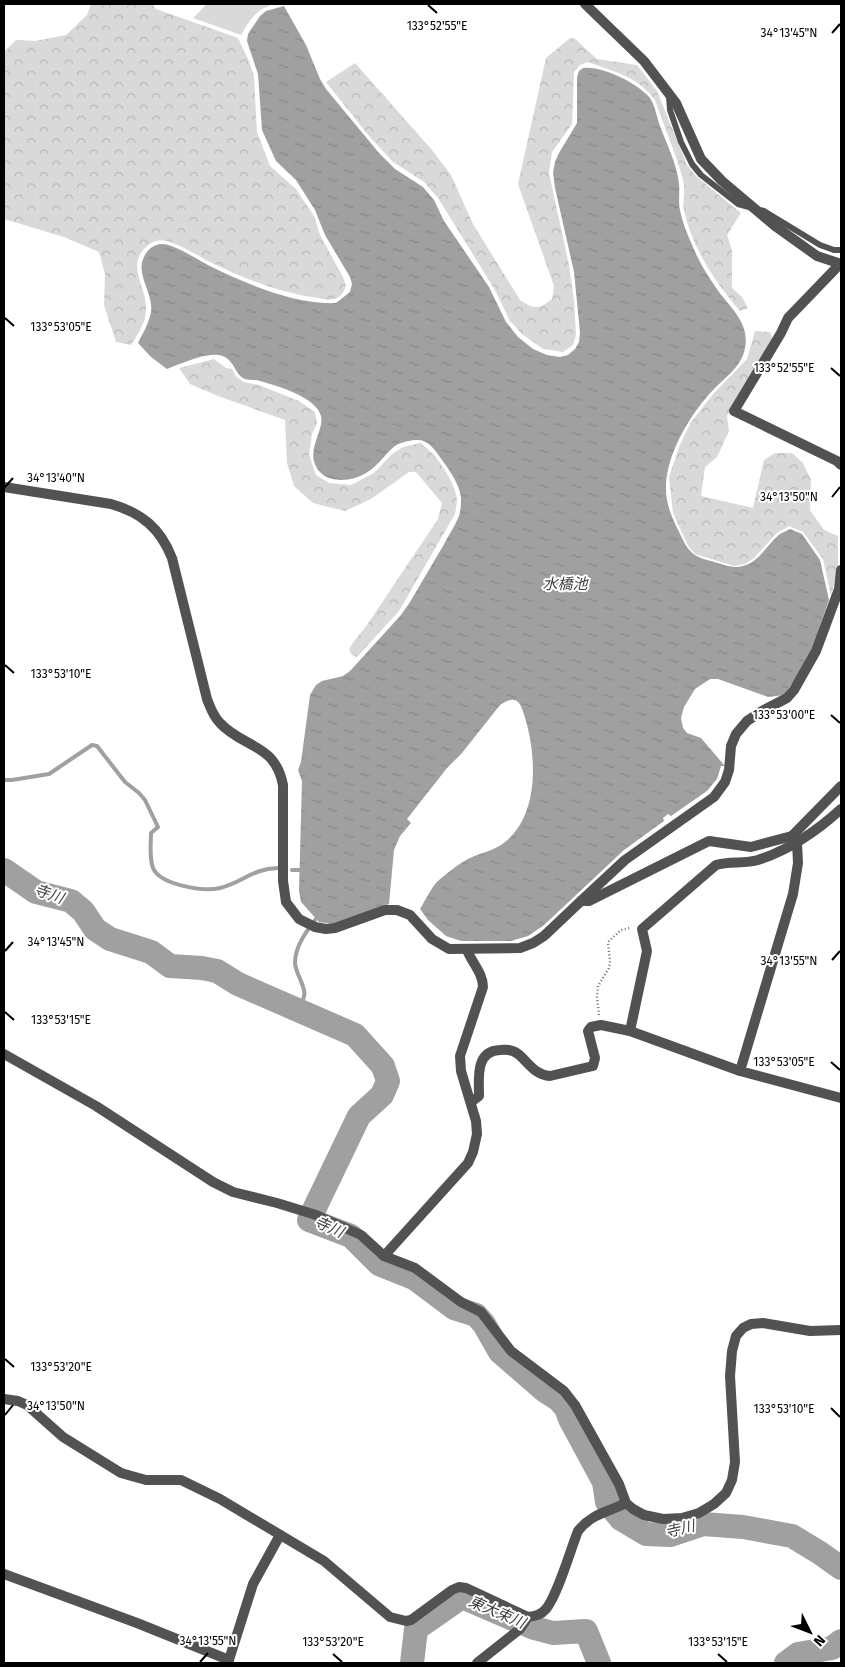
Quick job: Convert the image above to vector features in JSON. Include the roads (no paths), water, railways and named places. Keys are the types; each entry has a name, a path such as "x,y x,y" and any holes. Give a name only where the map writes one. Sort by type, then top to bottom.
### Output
{"street":[{"path":"585,4 644,61 676,103 701,159 722,181 775,226 817,256 841,264 788,318 734,411 813,449 841,465"},
{"path":"4,487 122,507 141,516 151,524 164,540 172,558 207,699 212,712 220,723 231,732 263,751 272,759 282,777 283,881 286,902 299,920 326,929 335,928 385,910 397,910 410,915 432,939 449,949 520,948 534,944 626,860 714,797 725,782 729,770 731,746 736,734 747,721 787,698 794,690 816,651 838,602 841,570"},
{"path":"581,901 589,900 709,841 751,847 795,840 841,786"},
{"path":"630,1031 647,951 642,929 716,865 726,862 756,861 829,820 841,809"},
{"path":"740,1071 794,894 798,863 795,840"},
{"path":"384,1256 468,1163 474,1152 477,1134 476,1121 461,1071 460,1056 483,987 483,978 472,963 467,950"},
{"path":"471,1102 479,1096 479,1064 486,1054 494,1050 507,1049 517,1053 544,1076 593,1066 595,1058 588,1031 591,1027 601,1025 630,1031 740,1071 841,1098"},
{"path":"4,1054 96,1106 220,1185 233,1192 312,1214 360,1235 384,1256 415,1268 461,1302 481,1312 511,1351 564,1391 575,1405 620,1484 618,1507"},
{"path":"477,1663 524,1622 539,1615 546,1609 554,1596 578,1532 590,1518 618,1507 633,1509 644,1515 664,1519 682,1518 706,1509 726,1494 732,1480 735,1462 730,1376 732,1351 736,1336 743,1328 751,1324 763,1323 810,1331 841,1330"},
{"path":"4,1400 18,1401 27,1405 63,1437 121,1473 146,1480 181,1480 220,1499 324,1561 390,1617 406,1621 411,1620 459,1587 466,1588 524,1622"},
{"path":"4,1574 137,1624 229,1662 253,1584 280,1535"}],"lane":[{"path":"755,208 764,211 820,245 834,250 841,250"}],"water":[{"name":"水橋池","path":"284,6 306,45 326,89 379,153 395,169 423,187 434,200 444,221 489,287 506,322 518,337 533,349 547,355 560,357 568,355 579,342 580,332 574,272 553,173 559,153 577,123 577,77 579,71 583,68 591,68 610,72 638,87 650,98 676,169 679,184 679,207 687,234 704,270 734,310 742,324 746,339 741,360 695,412 672,455 666,486 667,500 674,522 686,546 695,555 730,566 744,566 750,563 761,555 780,534 790,529 802,534 820,560 829,600 813,646 784,695 768,697 718,679 710,679 695,689 684,707 681,718 683,728 687,733 701,738 725,766 721,766 717,779 707,791 671,816 668,814 663,818 664,821 624,850 543,926 528,936 511,941 461,941 446,936 428,920 420,909 436,883 452,869 474,856 501,845 513,834 529,805 533,771 530,736 521,705 515,700 506,701 500,705 407,819 411,823 400,836 394,850 389,904 333,924 319,922 301,902 299,891 302,781 298,770 301,762 310,695 316,685 322,681 343,676 350,671 401,615 410,602 459,516 461,497 451,473 431,446 425,441 417,440 398,444 375,467 358,477 339,480 328,477 322,474 316,466 314,459 321,416 318,409 312,403 286,389 241,377 231,362 224,356 212,355 192,359 167,369 151,357 138,343 151,312 150,298 143,277 142,264 145,254 159,244 173,247 239,280 288,297 304,301 336,303 350,292 352,284 350,277 325,235 315,210 296,180 276,161 262,130 258,74 247,41 248,34 260,16 266,11"}],"waterway":[{"path":"4,780 49,774 92,745 97,746 125,782 145,800 158,827 151,833 152,864 157,874 164,879 183,886 213,889 228,885 254,873 278,868"},
{"name":"寺川","path":"4,870 36,892 71,901 83,911 95,929 110,939 151,952 170,966 217,971 238,984 355,1035 383,1066 388,1081 382,1095 359,1116 309,1220 351,1236 379,1264 414,1278 454,1308 476,1315 484,1324 500,1352 545,1391 559,1400 566,1408 604,1482 607,1502 621,1519 646,1534 670,1535 703,1524 743,1527 792,1536 841,1568"},
{"path":"292,870 302,870"},
{"path":"298,1010 303,1000 304,992 295,963 297,950 319,915"},
{"name":"東大束川","path":"412,1663 416,1629 462,1597 534,1628 553,1633 586,1631 599,1663"},
{"name":"東大束川","path":"786,1663 798,1654 832,1648 841,1641"}]}
